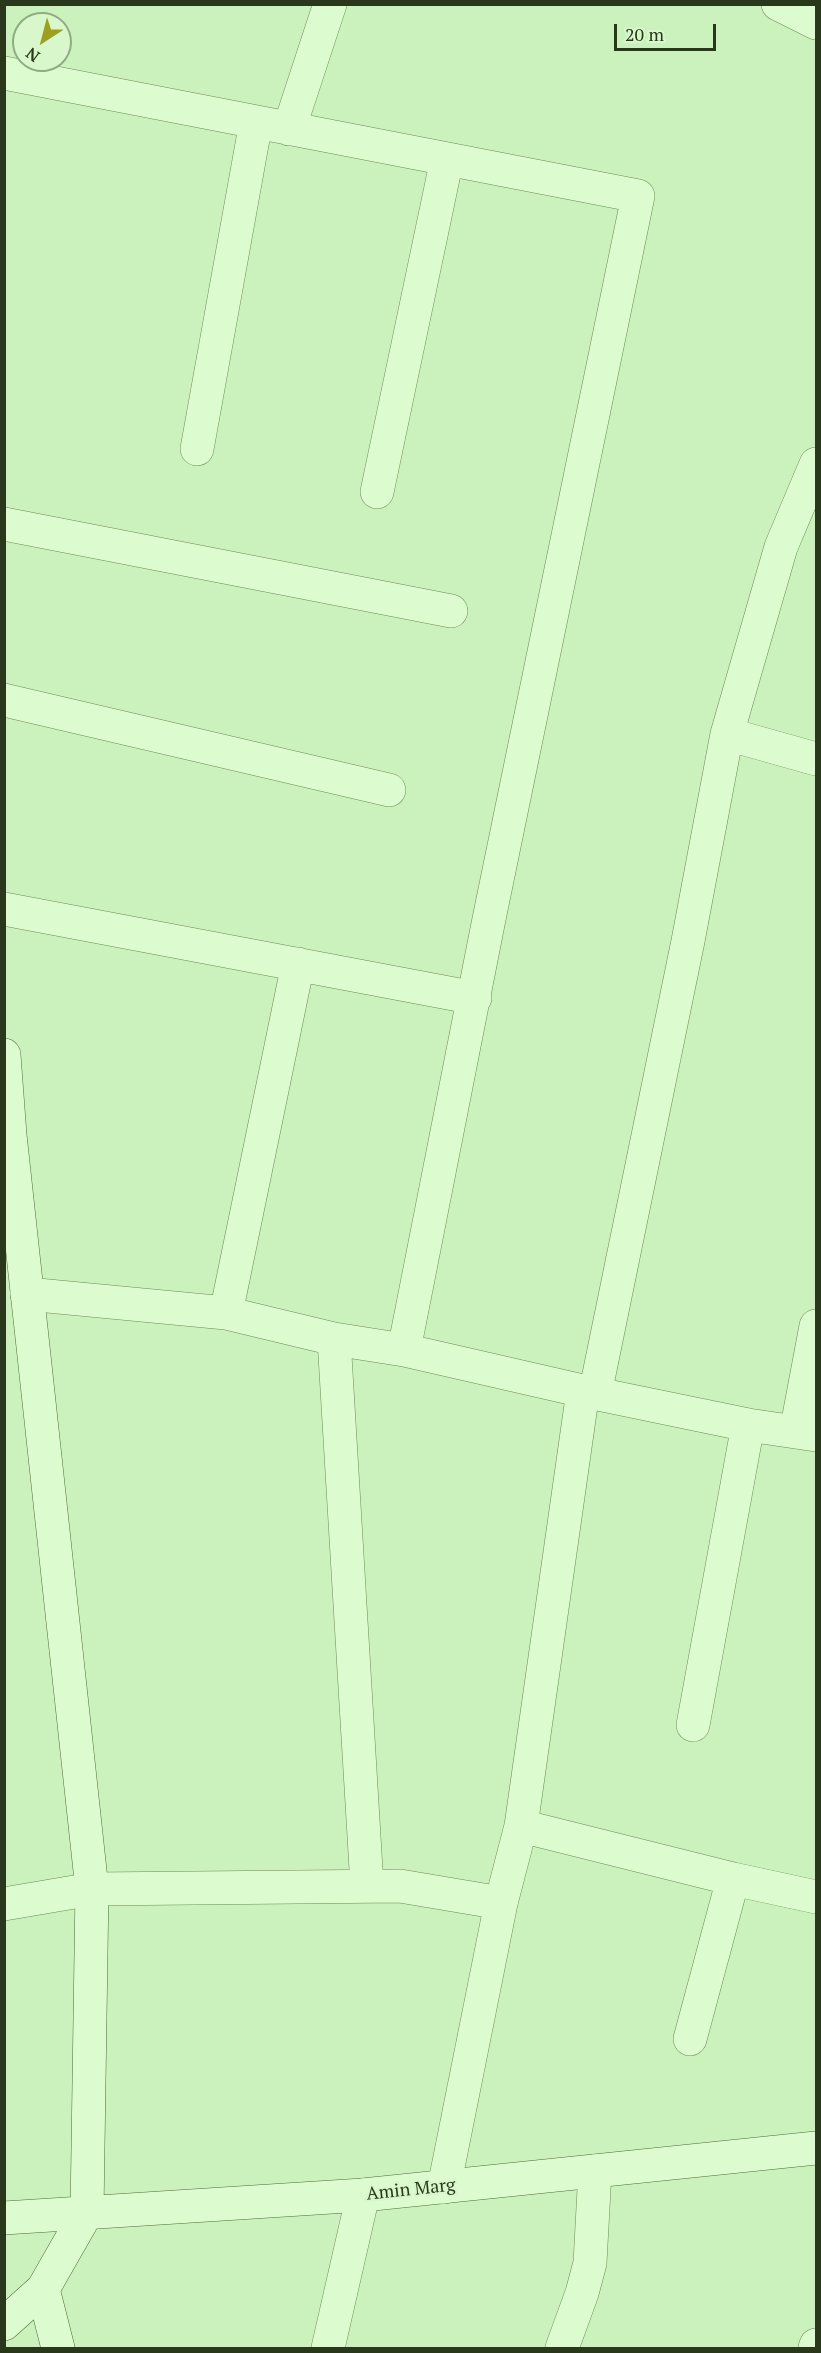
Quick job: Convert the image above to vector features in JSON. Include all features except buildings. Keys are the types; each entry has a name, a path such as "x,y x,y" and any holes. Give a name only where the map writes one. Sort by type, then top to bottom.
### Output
{"street":[{"path":"289,129 330,4"},
{"path":"778,4 816,23"},
{"path":"4,73 638,196 491,908 404,1350"},
{"path":"197,449 256,122"},
{"path":"377,492 447,159"},
{"path":"444,2187 501,1903 521,1826 589,1392 682,972 727,734 781,547 816,464"},
{"path":"4,524 451,611"},
{"path":"4,700 389,790"},
{"path":"727,734 816,759"},
{"path":"4,909 475,998"},
{"path":"226,1313 298,964"},
{"path":"4,1055 10,1134 92,1889 87,2212 43,2289 4,2324"},
{"path":"27,1294 226,1313 334,1339 404,1350 748,1425 806,1433 816,1326"},
{"path":"334,1339 367,1886"},
{"path":"693,1725 748,1425"},
{"path":"521,1826 733,1879 816,1897"},
{"path":"690,2039 733,1879"},
{"path":"4,1904 92,1889 367,1886 400,1886 501,1903"},
{"name":"Amin Marg","path":"4,2218 363,2195 816,2148"},
{"path":"562,2349 590,2263 595,2171"},
{"path":"328,2349 363,2195"},
{"path":"43,2289 58,2349"}]}
